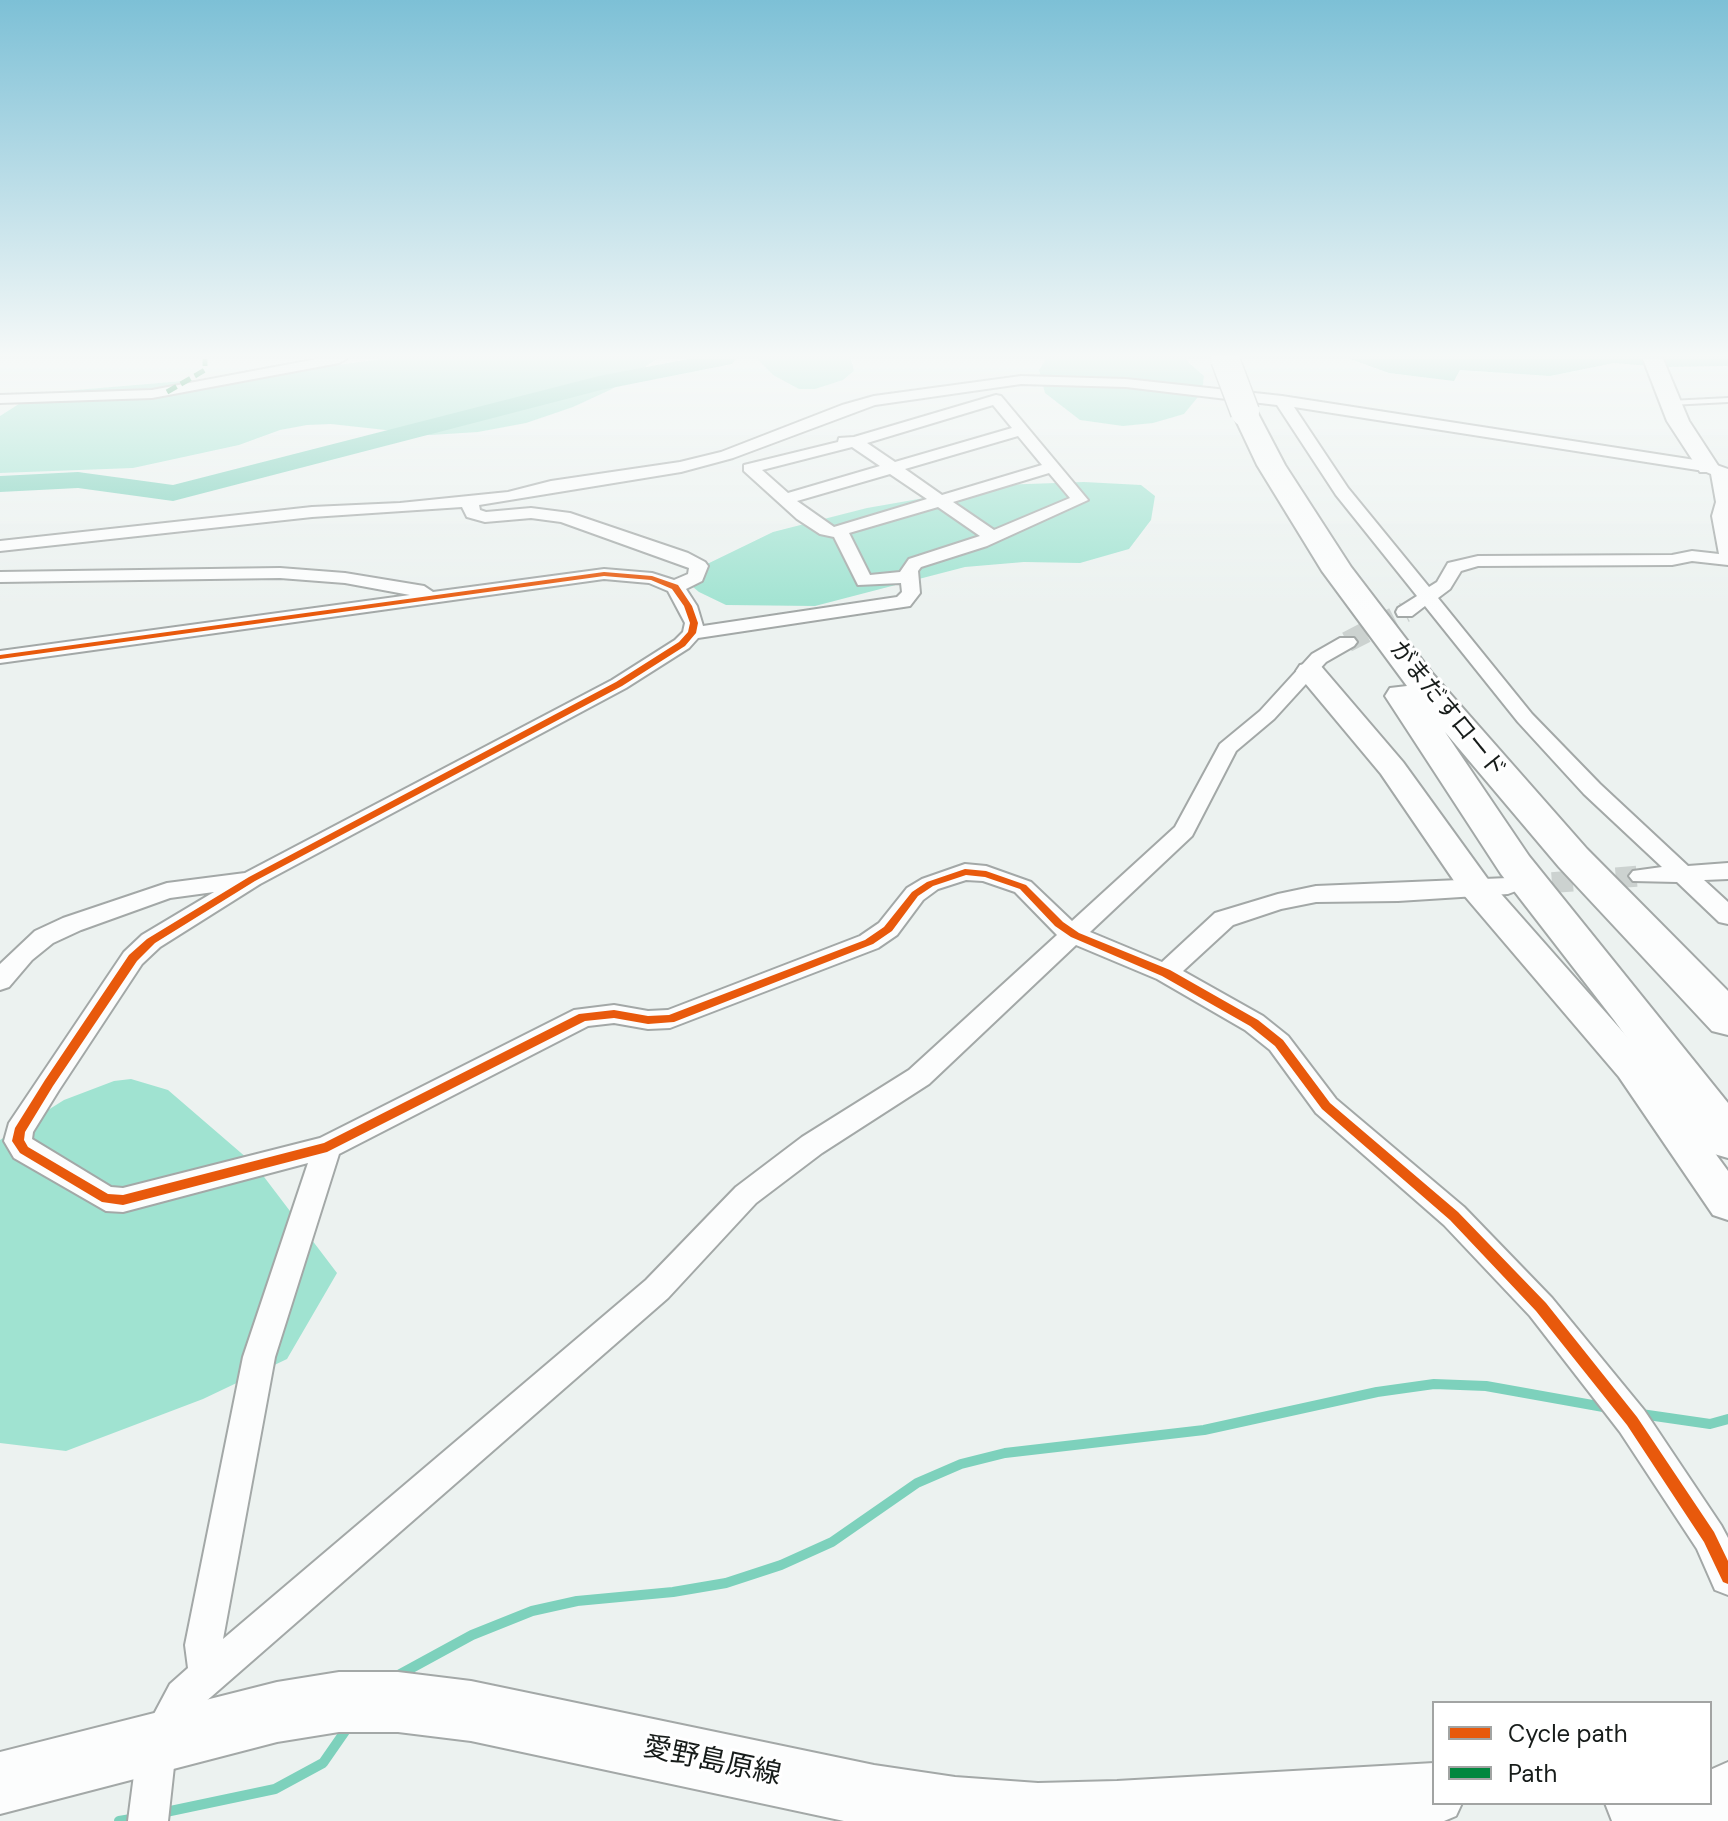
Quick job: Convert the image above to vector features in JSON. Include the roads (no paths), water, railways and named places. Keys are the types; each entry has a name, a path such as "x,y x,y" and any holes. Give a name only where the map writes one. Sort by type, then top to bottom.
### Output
{"highway":[{"name":"がまだすロード","path":"1261,444 1338,571 1420,680 1508,785 1633,923 1728,1019"},
{"path":"1338,571 1378,655 1483,819 1515,865 1630,1009 1728,1139"},
{"path":"1508,785 1728,985"}],"main road":[{"name":"愛野島原線","path":"0,1783 277,1712 367,1702 471,1711 874,1796 955,1809 1038,1815 1117,1813 1432,1794"},
{"path":"1654,1805 1728,1817"}],"street":[{"path":"0,546 312,512 469,502 681,467 755,444"},
{"path":"727,455 747,459 816,444"},
{"path":"847,444 750,468 826,530 840,532 1053,467"},
{"path":"858,444 990,535"},
{"path":"785,499 974,444"},
{"path":"692,633 903,602 911,593 909,577 911,566 915,563 981,542 990,535 1080,500 1034,444"},
{"path":"1311,444 1342,491 1525,718 1592,789 1728,916"},
{"path":"1546,444 1718,472"},
{"path":"1405,612 1444,585 1454,567 1478,561 1728,557 1721,516 1724,502 1718,472 1696,444"},
{"path":"469,502 473,513 485,517 554,514 682,557 699,566 696,577 675,587"},
{"path":"840,532 864,581 909,577"},
{"path":"0,577 280,573 345,578 419,590 436,597"},
{"path":"0,657 604,574 652,578 675,587 688,606 694,623 692,633 682,644 619,684 252,879 151,941 133,958 19,1131 18,1141 24,1150 106,1199 123,1200 327,1147 583,1017 614,1014 648,1020 670,1019 869,942 888,929 915,894 945,877 965,872 1004,878 1023,887 1059,924 1075,935 1166,973 1254,1023 1279,1043 1326,1106 1454,1216 1541,1307 1626,1413 1709,1537 1728,1577"},
{"path":"149,1815 157,1744 183,1697 657,1289 746,1195 812,1145 919,1077 1184,831 1227,748 1267,715 1326,652 1347,642"},
{"path":"1310,671 1492,886 1632,1067 1728,1203"},
{"path":"1641,876 1728,871"},
{"path":"0,981 33,946 72,924 167,891 252,879"},
{"path":"1166,973 1210,929 1244,911 1316,894 1410,893 1492,886"},
{"path":"207,1674 203,1645 259,1357 327,1147"}],"waterway":[{"path":"0,484 78,480 173,493 363,444"},
{"path":"395,1677 472,1635 532,1611 577,1601 673,1592 726,1583 781,1565 832,1542 917,1483 961,1464 1005,1453 1204,1430 1377,1392 1434,1384 1486,1386 1609,1408"},
{"path":"1641,1414 1710,1424 1728,1419"},
{"path":"161,1813 275,1789 323,1763 348,1727"},
{"path":"119,1821 137,1818"}],"tunnel":[{"path":"1347,642 1405,612"},
{"path":"1520,885 1641,876"}]}
